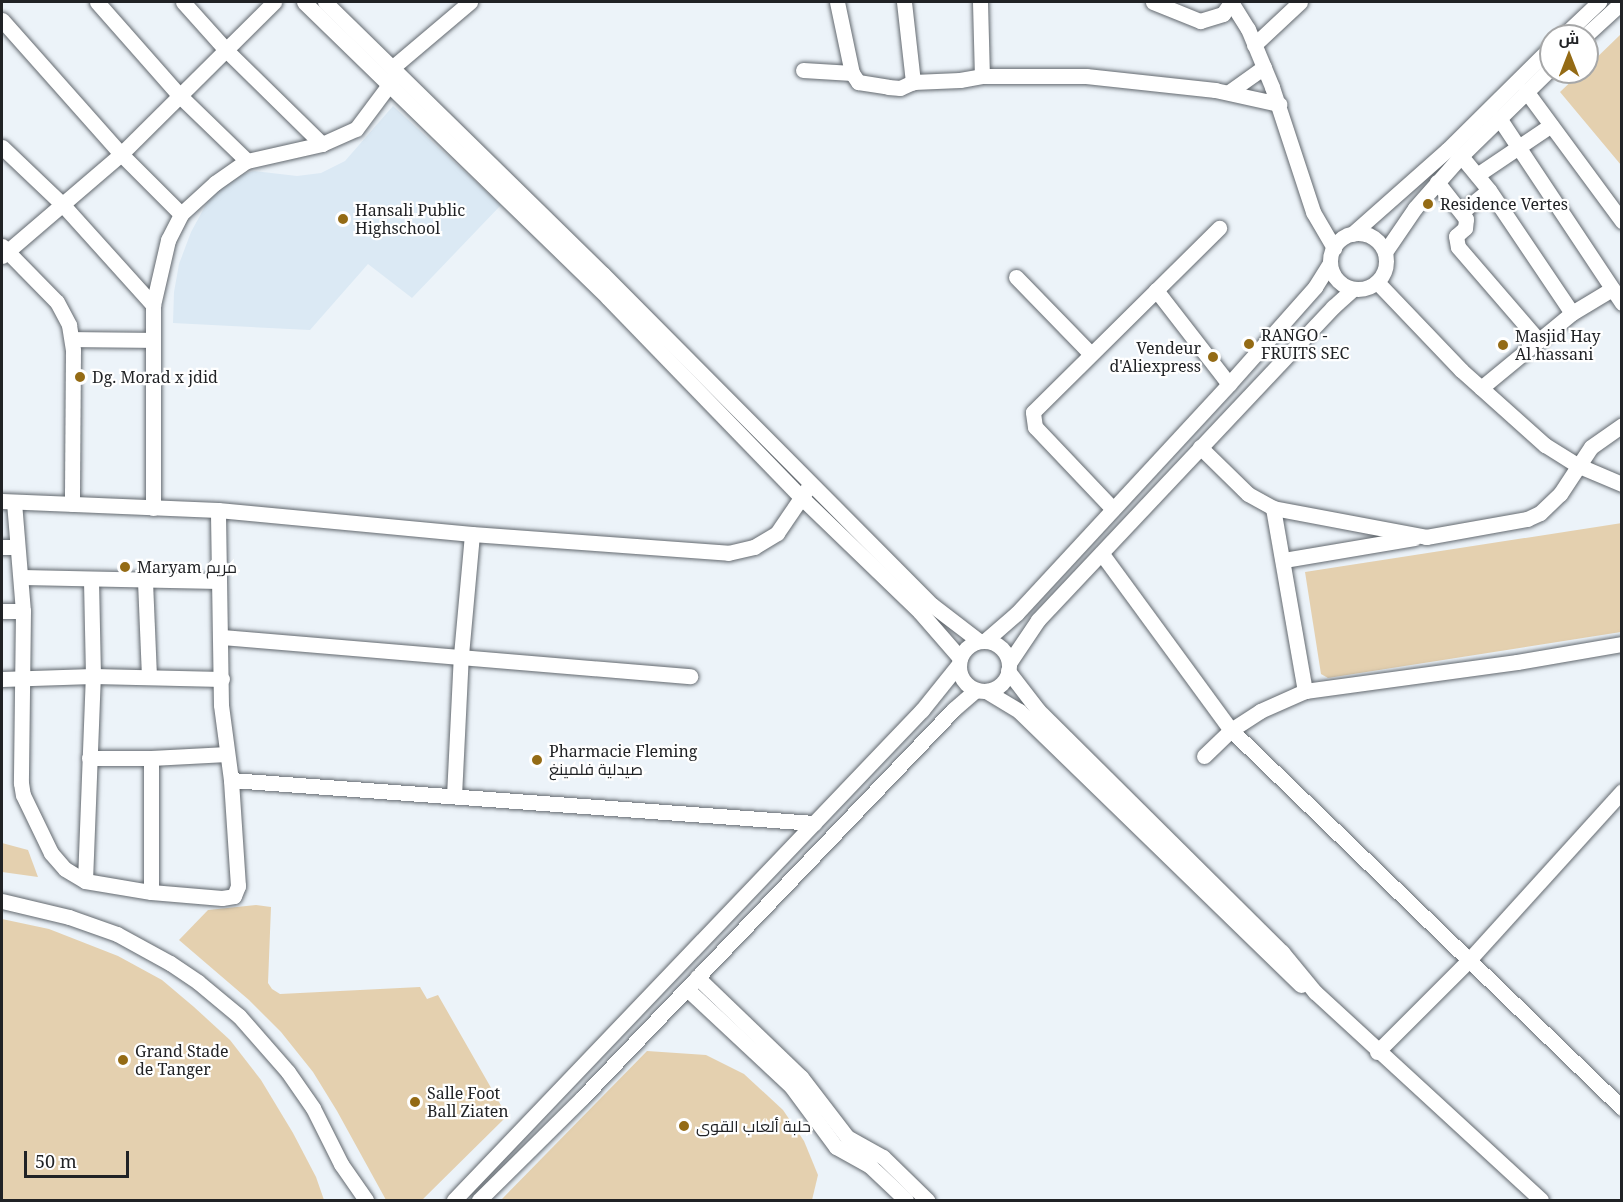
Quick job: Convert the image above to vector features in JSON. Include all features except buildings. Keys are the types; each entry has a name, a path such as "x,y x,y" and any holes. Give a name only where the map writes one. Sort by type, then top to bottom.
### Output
{"street":[{"path":"97,2 180,96 247,161"},
{"path":"183,2 227,51 322,144"},
{"path":"72,504 72,339 64,312 57,302 3,251 63,206 121,154 274,2"},
{"path":"304,2 393,75 812,482 932,605 982,641 993,642 1004,650 1009,667 1038,710 1282,952 1315,992 1377,1052 1541,1200"},
{"path":"324,2 802,498 920,612 959,661 961,677 1019,711 1286,971 1315,992"},
{"path":"153,508 153,305 168,240 182,214 215,183 247,161 322,144 356,129 393,75 470,2"},
{"path":"837,2 852,74 858,82 900,88 913,82 960,80 982,76 1086,76 1229,92 1279,104"},
{"path":"904,2 913,82"},
{"path":"980,2 982,76"},
{"path":"1153,2 1200,21 1223,14 1231,2 1254,45 1279,104 1313,212 1334,248"},
{"path":"1254,45 1300,2"},
{"path":"1576,24 1599,2"},
{"path":"1599,24 1622,2"},
{"path":"2,20 121,154 182,214"},
{"path":"454,1200 672,975 922,710 967,647 982,641 1015,616 1112,508 1229,384 1315,287 1330,263 1334,248 1345,237 1353,234 1447,150 1539,59"},
{"path":"1229,92 1264,67"},
{"path":"803,70 852,74"},
{"path":"1385,252 1402,225 1437,182 1539,80"},
{"path":"1526,92 1622,221"},
{"path":"1499,118 1622,303"},
{"path":"1477,175 1551,125"},
{"path":"2,147 63,206 153,305"},
{"path":"1461,156 1489,190 1572,313"},
{"path":"1437,182 1463,211 1467,222 1465,228 1456,236 1458,247 1539,341"},
{"path":"1463,211 1489,190"},
{"path":"1112,508 1035,427 1033,419 1037,405 1219,228"},
{"path":"1330,263 1335,277 1353,289 1366,288 1377,282 1386,268 1385,252 1381,245 1368,235 1353,234"},
{"path":"1016,277 1090,353"},
{"path":"1377,282 1481,388 1545,445 1577,465 1622,484"},
{"path":"479,1200 687,989 954,709 981,690 1000,685 1034,625 1200,447 1353,289"},
{"path":"1481,388 1572,313 1612,289"},
{"path":"1156,290 1229,384"},
{"path":"72,339 153,340"},
{"path":"1284,560 1527,519 1551,504 1591,447 1622,425"},
{"path":"1200,447 1248,494 1273,508 1426,537"},
{"path":"218,510 222,638 221,705 231,780 237,893 222,898 151,892 86,881 71,874 57,862 23,795 22,577 9,547 8,501 218,510 472,534 729,553 754,547 772,537 786,523 812,482"},
{"path":"1273,508 1284,560 1305,692"},
{"path":"454,796 461,656 472,534"},
{"path":"1102,554 1231,730 1622,1108"},
{"path":"22,577 219,581"},
{"path":"86,881 93,676 91,579"},
{"path":"144,581 148,677"},
{"path":"2,611 23,611"},
{"path":"222,638 690,676"},
{"path":"1204,756 1231,730 1260,711 1305,692 1517,662 1622,644"},
{"path":"2,680 93,676 222,679"},
{"path":"89,758 227,754"},
{"path":"151,758 151,892"},
{"path":"231,780 814,823"},
{"path":"1377,1052 1469,960 1622,791"},
{"path":"2,901 69,917 117,934 170,963 198,982 239,1016 288,1072 313,1108 341,1164 353,1200"},
{"path":"697,977 801,1077 847,1137 883,1157 927,1200"},
{"path":"687,989 791,1086 836,1147 869,1165 906,1200"},
{"path":"341,1164 366,1200"}],"shaded area":[{"path":"1621,34 1621,165 1560,92 1568,84 1599,84 1599,55"},
{"name":"Hansali Public Highschool","path":"393,106 501,205 412,298 368,264 310,330 173,323 174,292 179,264 191,232 209,199 226,182 254,171 297,176 321,173 345,161"},
{"path":"1622,523 1621,632 1328,678 1321,674 1305,572"},
{"path":"2,843 28,850 38,877 2,872"},
{"name":"Salle Foot Ball Ziaten","path":"256,905 271,907 268,983 272,989 280,994 420,987 427,999 438,995 507,1116 422,1200 386,1200 313,1072 281,1032 249,1000 179,940 208,910"},
{"name":"Grand Stade de Tanger","path":"2,919 49,929 118,956 162,980 194,1007 230,1040 261,1080 293,1133 316,1177 324,1200 2,1200"},
{"name":"حلبة ألعاب القوى","path":"647,1051 706,1055 744,1074 783,1110 804,1141 818,1175 812,1200 501,1200"}],"place":[{"name":"Residence Vertes","path":"1428,204"},
{"name":"Hansali Public Highschool","path":"343,219"},
{"name":"RANGO - FRUITS SEC","path":"1249,344"},
{"name":"Masjid Hay Al hassani","path":"1503,345"},
{"name":"Vendeur d'Aliexpress","path":"1213,357"},
{"name":"Dg. Morad x jdid","path":"80,377"},
{"name":"Maryam مريم","path":"125,567"},
{"name":"Pharmacie Fleming صيدلية فلمينغ","path":"537,760"},
{"name":"Grand Stade de Tanger","path":"123,1060"},
{"name":"Salle Foot Ball Ziaten","path":"415,1102"},
{"name":"حلبة ألعاب القوى","path":"684,1126"}]}
